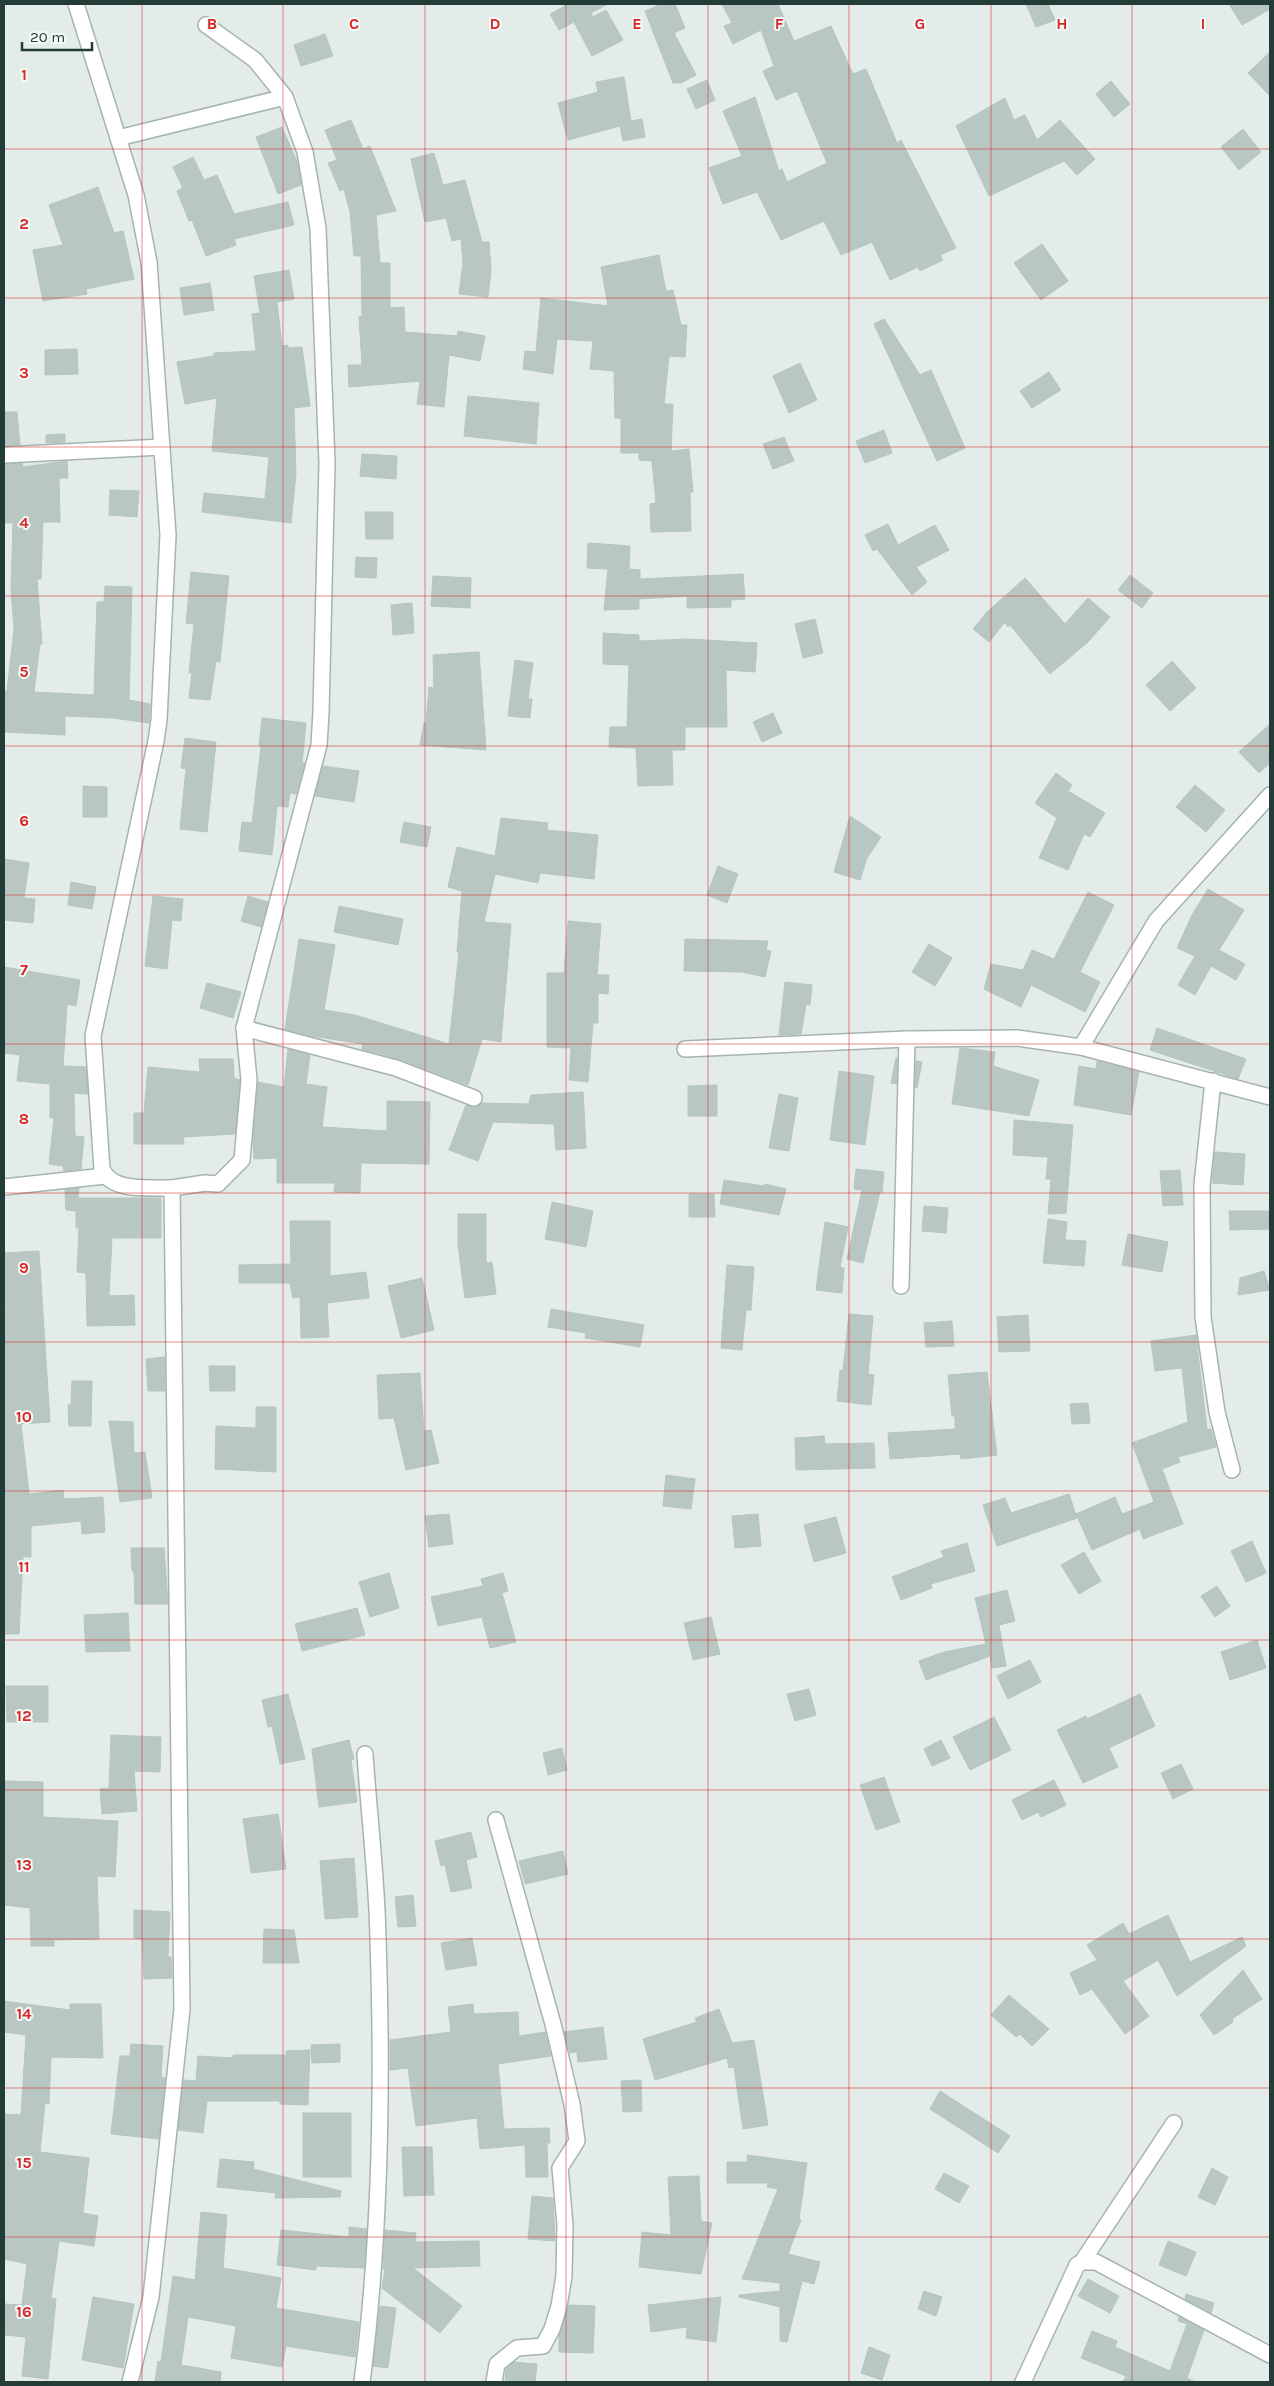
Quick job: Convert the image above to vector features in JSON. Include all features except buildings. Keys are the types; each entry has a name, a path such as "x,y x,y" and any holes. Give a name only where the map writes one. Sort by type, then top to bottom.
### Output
{"street":[{"path":"76,4 136,195 149,262 168,535 159,720 93,1036 102,1169 105,1176 118,1185 172,1188 205,1182 218,1184 242,1160 249,1080 244,1028 318,745 321,712 327,464 318,228 305,152 285,97 255,60 206,25"},
{"path":"118,138 285,97"},
{"path":"4,455 162,447"},
{"path":"1081,1047 1156,921 1270,795"},
{"path":"244,1028 396,1068 474,1098"},
{"path":"685,1049 907,1039 1017,1038 1081,1047 1270,1097"},
{"path":"901,1286 907,1039"},
{"path":"1212,1081 1202,1185 1203,1317 1218,1412 1232,1470"},
{"path":"4,1187 105,1176"},
{"path":"130,2382 150,2297 182,2008 172,1188"},
{"path":"362,2382 369,2328 380,2158 378,1938 365,1754"},
{"path":"494,2382 497,2364 517,2348 543,2346 552,2329 564,2276 565,2224 560,2168 577,2141 572,2104 553,2024 496,1820"},
{"path":"1023,2382 1077,2265 1082,2262 1174,2123"},
{"path":"1082,2262 1096,2262 1270,2355"}]}
